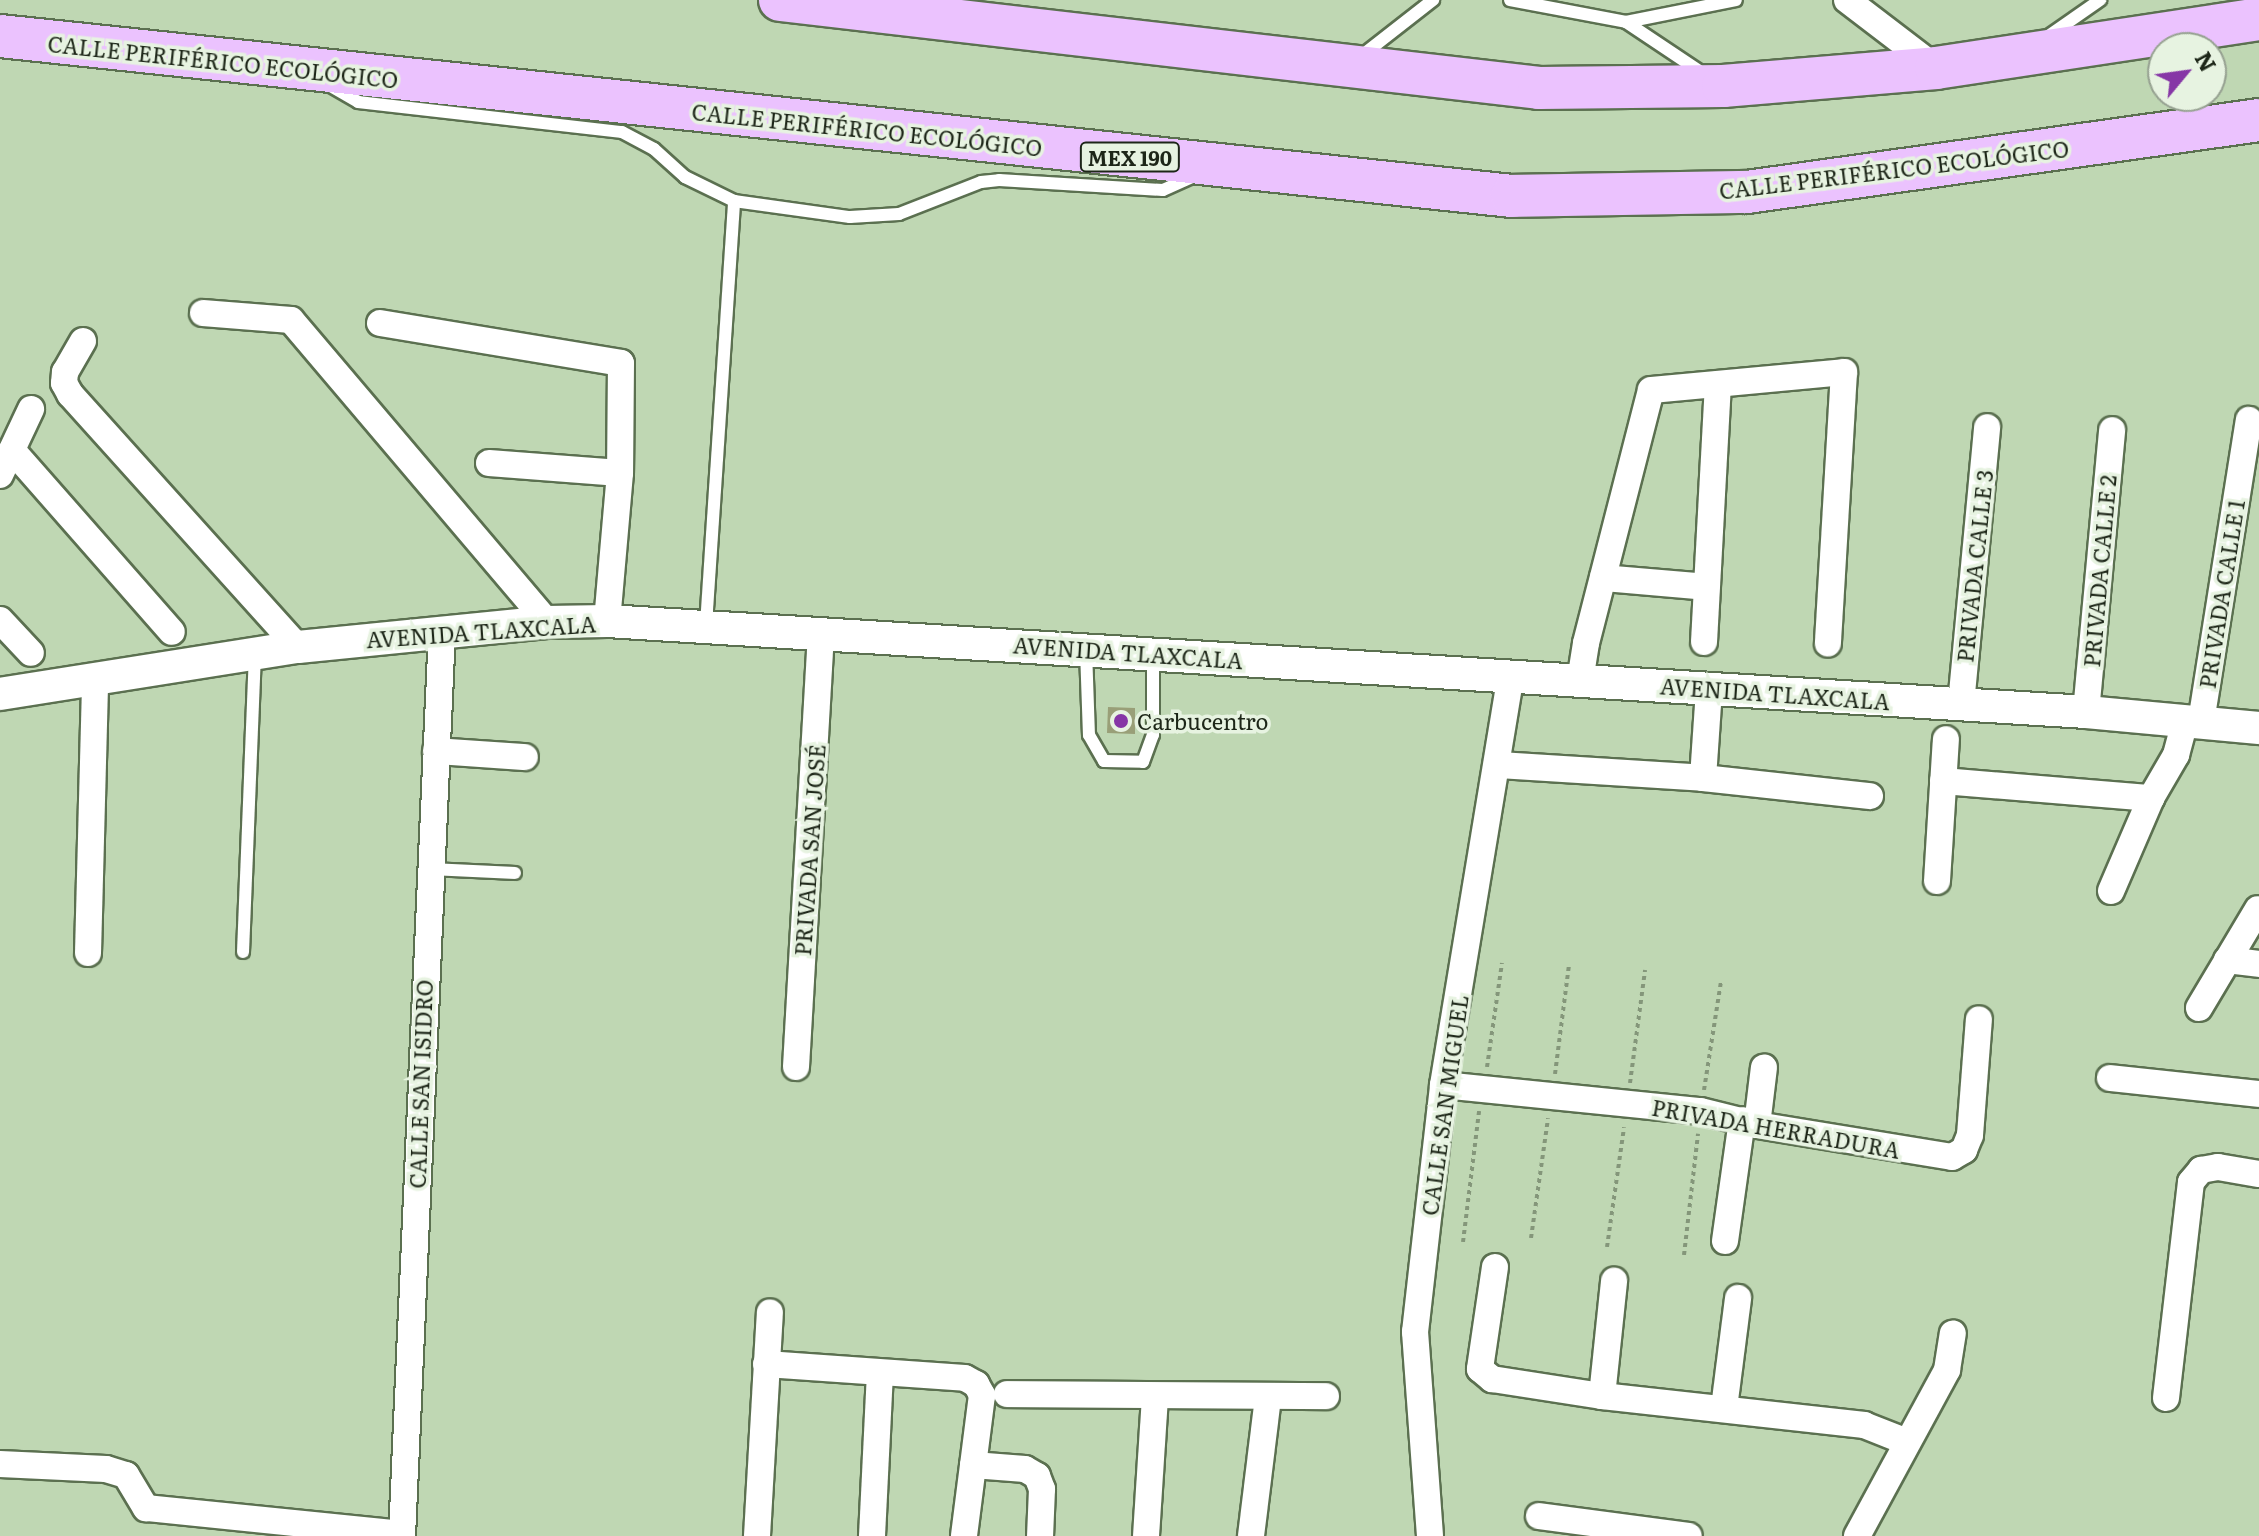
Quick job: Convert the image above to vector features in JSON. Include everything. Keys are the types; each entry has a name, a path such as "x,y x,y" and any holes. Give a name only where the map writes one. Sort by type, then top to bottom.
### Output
{"highway":[{"path":"780,0 1015,21 1346,67 1539,88 1723,86 1936,68 2259,19"},
{"name":"CALLE PERIFÉRICO ECOLÓGICO","path":"0,36 1512,196 1747,192 2259,120"}],"street":[{"path":"1847,0 1936,68"},
{"path":"203,313 291,320 540,614"},
{"path":"380,323 621,363 620,473 608,609"},
{"path":"83,341 65,372 64,383 70,394 290,639"},
{"path":"1580,681 1586,643 1651,390 1844,372 1828,644"},
{"path":"1704,642 1718,384"},
{"path":"0,475 31,409"},
{"name":"PRIVADA CALLE 1","path":"2111,891 2151,798 2193,721 2249,420"},
{"name":"PRIVADA CALLE 3","path":"1961,704 1987,427"},
{"name":"PRIVADA CALLE 2","path":"2086,712 2112,430"},
{"path":"12,450 172,632"},
{"path":"489,463 620,473"},
{"path":"1603,578 1707,587"},
{"name":"AVENIDA TLAXCALA","path":"0,694 255,653 290,639 442,632 540,614 608,609 706,625 1580,681 1708,702 1961,704 2259,728"},
{"path":"0,620 31,653"},
{"name":"CALLE SAN ISIDRO","path":"402,1535 442,632"},
{"name":"PRIVADA SAN JOSÉ","path":"796,1067 821,632"},
{"name":"CALLE SAN MIGUEL","path":"1430,1536 1415,1332 1443,1085 1499,765 1511,676"},
{"path":"88,953 95,679"},
{"path":"1703,778 1708,702"},
{"path":"1937,881 1946,739"},
{"path":"436,751 525,757"},
{"path":"1499,765 1703,778 1870,796"},
{"path":"1943,781 2151,798"},
{"path":"2199,1008 2258,909"},
{"path":"2227,960 2259,964"},
{"name":"PRIVADA HERRADURA","path":"1443,1085 1701,1111 1952,1157 1964,1150 1970,1135 1979,1019"},
{"path":"1725,1241 1764,1067"},
{"path":"2110,1078 2259,1094"},
{"path":"2166,1398 2191,1182 2201,1170 2218,1167 2259,1174"},
{"path":"1495,1267 1480,1369 1492,1379 1602,1396 1864,1425 1907,1442"},
{"path":"1602,1396 1614,1281"},
{"path":"1724,1408 1738,1298"},
{"path":"757,1536 770,1312"},
{"path":"1857,1536 1947,1370 1953,1333"},
{"path":"766,1364 965,1378 995,1395 1326,1396"},
{"path":"872,1536 880,1374"},
{"path":"964,1536 973,1465 995,1395"},
{"path":"1146,1536 1155,1397"},
{"path":"1251,1536 1268,1397"},
{"path":"0,1464 106,1469 126,1475 146,1508 200,1524 402,1535"},
{"path":"973,1465 1025,1469 1037,1476 1042,1489 1040,1536"},
{"path":"1539,1516 1689,1536"}],"lane":[{"path":"1346,67 1433,0"},
{"path":"1510,0 1626,22 1723,86"},
{"path":"1626,22 1736,0"},
{"path":"2021,54 2100,0"},
{"path":"316,71 333,89 358,102 622,132 654,149 685,177 734,201 850,217 899,214 981,182 999,180 1163,190 1178,186 1212,165"},
{"path":"706,625 734,201"},
{"path":"1086,649 1089,735 1104,761 1143,762 1153,735 1153,653"},
{"path":"243,952 255,653"},
{"path":"430,868 515,873"}],"path":[{"path":"1463,1242 1502,963"},
{"path":"1531,1238 1569,965"},
{"path":"1607,1247 1645,970"}],"building":[{"name":"Carbucentro","path":"1108,707 1135,708 1135,734 1107,733"}],"place":[{"name":"Carbucentro","path":"1121,721"}]}
